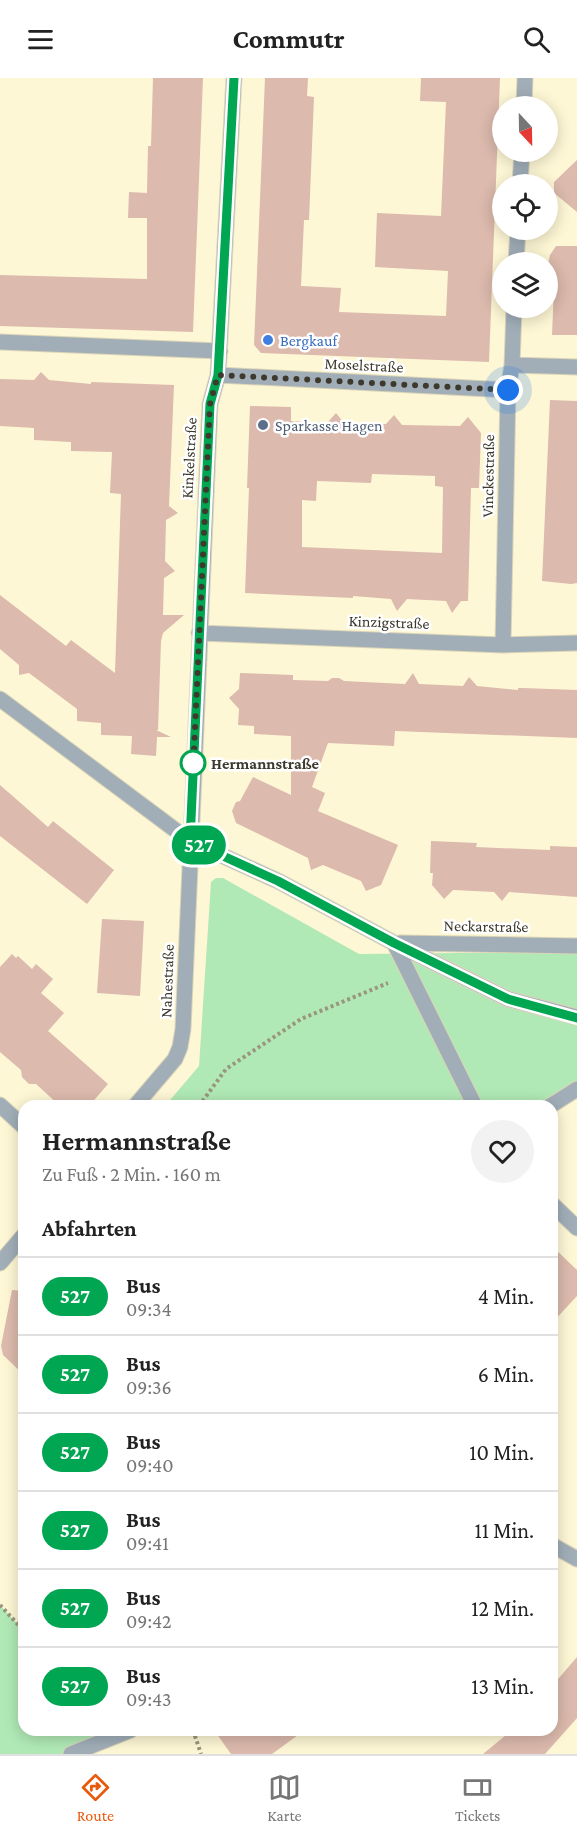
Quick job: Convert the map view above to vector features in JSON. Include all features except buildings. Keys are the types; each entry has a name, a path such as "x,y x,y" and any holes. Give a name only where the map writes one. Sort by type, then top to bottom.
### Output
{"street":[{"name":"Kinkelstraße","path":"190,841 210,404 218,375 220,351 234,78"},
{"path":"524,96 525,78"},
{"name":"Vinckestraße","path":"503,645 508,390 512,365 514,318"},
{"path":"0,342 220,351"},
{"path":"512,365 577,367"},
{"name":"Moselstraße","path":"218,375 508,390"},
{"name":"Kinzigstraße","path":"199,633 503,645 577,643"},
{"path":"0,699 190,841 278,881 394,943 508,999 577,1017"},
{"name":"Nahestraße","path":"140,1100 173,1062 180,1047 183,1029 190,841"},
{"path":"394,943 472,1100"},
{"name":"Neckarstraße","path":"394,943 577,946"},
{"path":"558,1101 577,1089"},
{"path":"0,1105 18,1122"},
{"path":"558,1210 577,1228"},
{"path":"0,1263 18,1242"},
{"path":"558,1548 577,1559"},
{"path":"71,1754 116,1736"}],"path":[{"path":"203,1100 226,1069 301,1019 409,975"},
{"path":"0,1605 18,1624"},
{"path":"195,1736 201,1754"}],"green space":[{"path":"216,878 223,878 359,954 577,952 577,1089 558,1100 170,1100 199,1066 211,882"},
{"path":"0,1605 18,1624 18,1736 106,1736 107,1738 71,1754 0,1754"}],"bus line":[{"name":"527","path":"234,78 218,375 210,404 190,841 278,881 394,943 508,999 577,1018"}],"place":[{"name":"Bergkauf","path":"268,340"},
{"name":"Sparkasse Hagen","path":"263,425"},
{"name":"Hermannstraße","path":"193,763"}],"route":[{"path":"193,763 193,772 210,404 218,375 508,390"}]}
